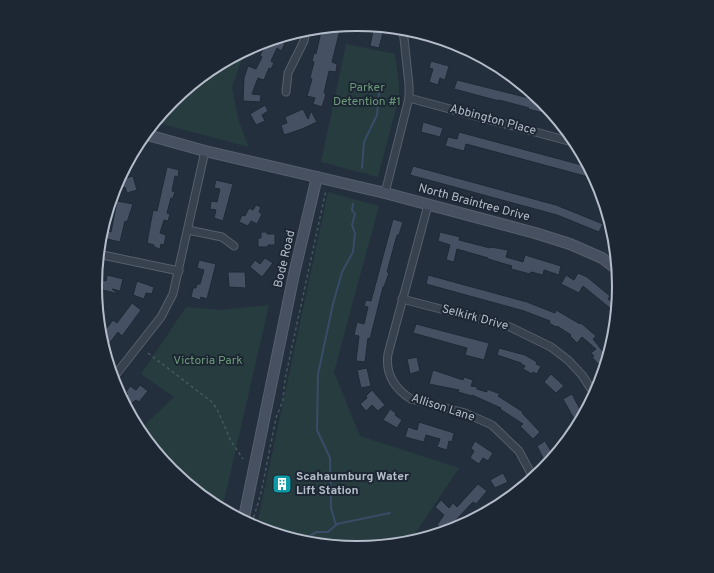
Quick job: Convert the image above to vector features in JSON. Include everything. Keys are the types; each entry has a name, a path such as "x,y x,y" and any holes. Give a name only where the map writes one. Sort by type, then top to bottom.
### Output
{"street":[{"path":"385,193 409,98 404,35"},
{"path":"286,92 288,72 304,41 305,37"},
{"name":"Abbington Place","path":"409,98 566,140"},
{"path":"151,136 317,177"},
{"path":"117,373 161,317 173,294 205,150"},
{"name":"North Braintree Drive","path":"317,177 385,193 535,233 570,244 602,258 611,265"},
{"name":"Bode Road","path":"244,516 294,274 317,177"},
{"name":"Allison Lane","path":"428,205 387,359 388,371 391,380 403,394 411,399 465,414 492,425 519,450 531,473"},
{"path":"188,230 222,237 234,246"},
{"path":"104,255 179,271"},
{"name":"Selkirk Drive","path":"402,299 510,327 551,347 568,360 582,375 591,389"}],"path":[{"path":"253,520 261,493 276,418 283,400 285,379 326,190"},
{"path":"148,353 212,402 217,409 231,441 243,459"}],"green space":[{"name":"Parker Detention #1","path":"346,44 395,54 399,97 378,177 321,162"},
{"path":"242,58 232,87 239,122 249,147 160,124 176,106 201,84"},
{"path":"328,192 379,206 334,372 360,436 459,468 414,535 390,540 357,542 324,540 291,533 257,522"},
{"name":"Victoria Park","path":"269,305 223,504 201,489 176,467 154,442 144,426 174,397 141,374 186,307 221,310"}],"building":[{"path":"339,32 332,62 337,64 336,72 329,71 324,93 326,94 322,107 313,104 315,98 307,96 312,79 310,78 314,62 312,61 314,53 316,54 321,34"},
{"path":"373,32 383,33 379,48 370,46"},
{"path":"283,43 285,44 281,51 277,48 271,61 274,63 271,69 269,68 264,80 258,78 252,94 261,95 260,102 243,101 244,78 248,66 256,69 262,57 260,55 263,49"},
{"path":"431,61 449,66 445,80 440,78 438,85 429,82 433,69 429,68"},
{"path":"457,80 529,98 528,99 532,100 545,113 528,109 529,108 454,89"},
{"path":"265,105 268,111 262,115 265,121 256,125 250,114"},
{"path":"303,109 308,119 311,111 317,122 284,135 281,125 287,123 285,117"},
{"path":"423,122 443,128 440,137 421,132"},
{"path":"459,132 581,165 588,177 466,144 464,151 445,146 448,137 457,139"},
{"path":"413,166 556,205 603,224 599,232 557,215 410,175"},
{"path":"167,167 179,170 178,177 175,176 172,191 175,192 173,198 171,198 167,213 170,214 168,221 164,220 160,233 166,235 164,245 161,244 160,249 147,243 153,210 157,211"},
{"path":"133,176 137,190 127,193 125,187 121,188 126,178"},
{"path":"216,180 233,184 223,221 214,218 216,210 210,209 211,201 217,202 220,189 214,188"},
{"path":"117,201 133,204 127,222 125,221 120,242 106,239 107,231 111,232"},
{"path":"256,205 261,207 259,212 262,214 257,224 251,221 248,226 239,222 242,215 245,216 249,208 253,210"},
{"path":"393,219 403,222 399,235 397,235 387,272 389,273 383,287 370,339 368,338 365,362 356,361 359,336 354,335 357,322 364,324 368,307 364,306 366,300 371,301"},
{"path":"261,232 275,234 275,245 258,247 258,238 261,238"},
{"path":"440,232 460,237 459,240 490,248 508,250 506,257 523,262 525,255 561,266 559,275 544,270 543,275 531,272 530,274 511,269 512,266 457,249 454,262 446,260 450,245 438,241"},
{"path":"265,258 273,263 262,277 250,267 255,260 260,264"},
{"path":"199,260 216,264 207,299 201,297 200,300 191,297 193,288 196,288 197,284 200,284 204,270 197,268"},
{"path":"228,272 245,272 246,288 229,287"},
{"path":"578,273 587,277 610,296 608,299 612,302 611,313 608,311 611,309 583,286 579,293 561,284 566,275 574,280"},
{"path":"107,275 123,279 120,291 112,289 119,294 102,290 102,280 106,281"},
{"path":"428,275 527,302 555,313 556,310 580,324 581,323 596,336 593,339 604,353 601,364 598,364 592,357 594,356 591,353 596,349 582,337 577,343 570,336 571,335 549,323 550,321 524,311 426,284"},
{"path":"137,281 154,287 152,294 146,293 144,299 133,295"},
{"path":"132,303 141,310 122,336 118,332 108,345 105,330 113,320 117,323"},
{"path":"416,324 489,343 484,360 465,355 467,348 413,333"},
{"path":"499,348 525,355 537,362 536,364 541,366 537,374 533,372 532,374 523,369 525,366 521,363 497,355"},
{"path":"417,357 420,371 410,374 407,359"},
{"path":"367,368 371,386 361,388 357,370"},
{"path":"433,370 463,380 464,377 473,380 471,386 487,392 487,389 500,394 498,396 523,412 522,413 540,432 533,439 520,426 523,424 500,409 501,408 472,395 458,392 459,390 429,384"},
{"path":"551,374 564,386 556,393 544,382"},
{"path":"140,385 148,391 139,402 136,400 131,404 126,392 130,386 136,390"},
{"path":"372,390 385,405 378,411 372,405 366,411 360,404 367,398 366,396"},
{"path":"572,394 580,410 574,419 563,399"},
{"path":"390,409 402,420 397,428 383,420"},
{"path":"419,422 454,433 452,442 449,441 447,450 437,447 440,439 426,435 424,442 405,437 408,427 417,430"},
{"path":"475,441 493,453 488,461 483,458 479,464 470,458 474,451 471,448"},
{"path":"545,441 551,451 554,450 544,460 537,446"},
{"path":"503,473 508,482 495,488 490,480"},
{"path":"478,484 487,491 476,504 473,502 453,523 439,528 437,525 444,515 435,507 441,500 449,508 453,503 457,507"}],"waterway":[{"path":"362,168 364,142 377,115 379,92"},
{"path":"336,525 331,508 330,458 317,430 318,374 333,304 342,272 353,252 355,233 352,225 355,214 352,210 353,204"},
{"path":"307,537 317,532 328,532 337,524 390,513"}],"place":[{"name":"Scahaumburg Water Lift Station","path":"282,484"}]}
